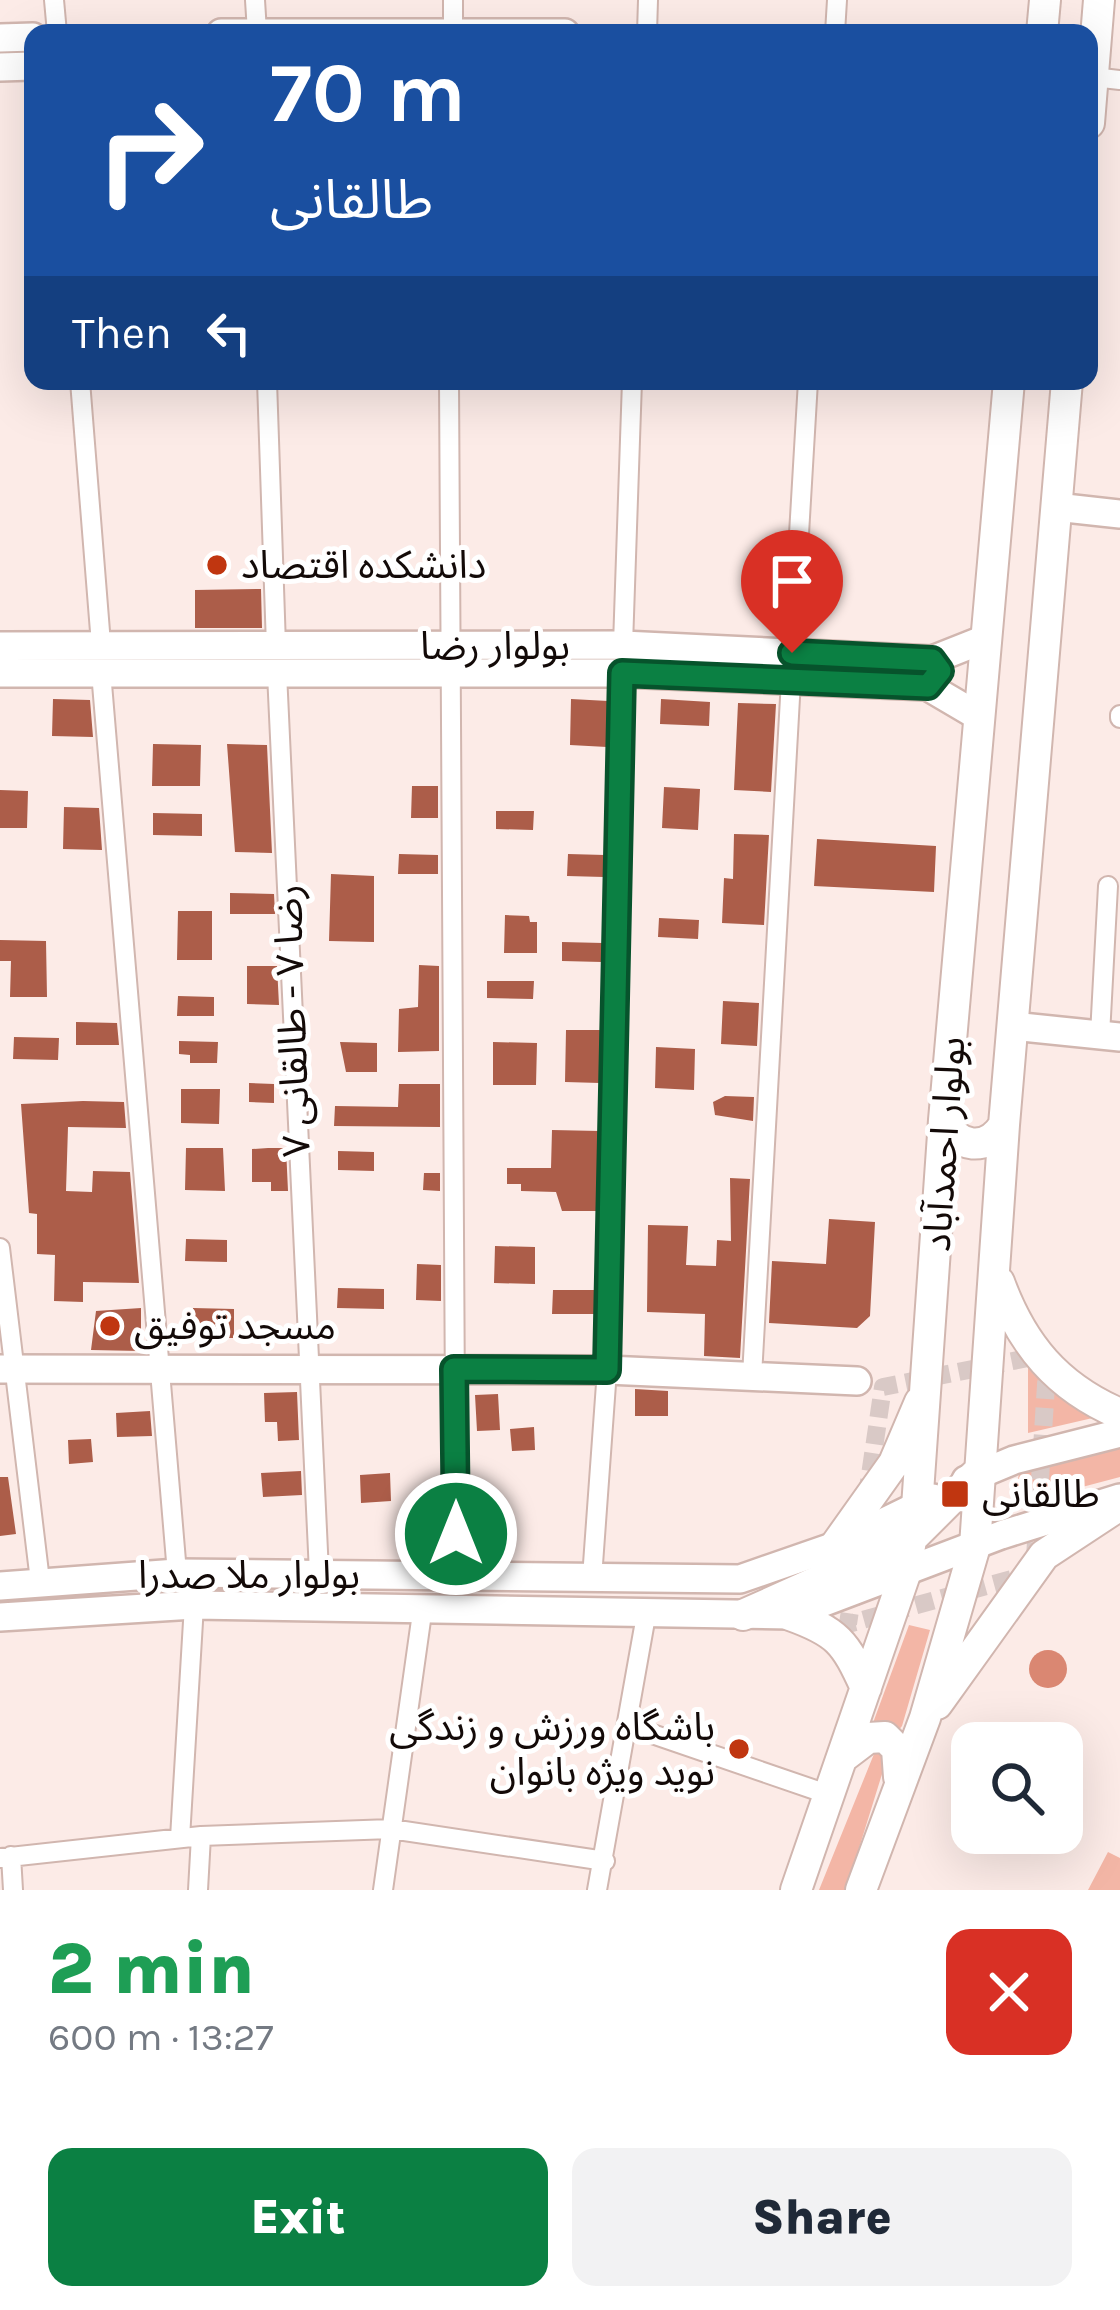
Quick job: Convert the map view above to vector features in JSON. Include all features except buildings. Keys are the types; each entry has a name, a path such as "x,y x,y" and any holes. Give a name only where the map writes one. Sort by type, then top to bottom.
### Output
{"main road":[{"path":"1100,0 1106,78"},
{"name":"بولوار احمدآباد","path":"796,1890 904,1574 917,1507 944,1120 1008,390"},
{"name":"بولوار احمدآباد","path":"861,1890 899,1777 925,1718 975,1546 977,1473 998,1278 1004,1125 1066,390"},
{"path":"944,1120 954,1137 972,1145 992,1140 1004,1125"},
{"path":"998,1278 1034,1354 1087,1396 1120,1414"},
{"path":"836,1546 894,1463 929,1380"},
{"path":"742,1615 910,1540 977,1473"},
{"path":"925,1718 1044,1555 1120,1502"},
{"path":"790,1615 830,1629 849,1651 866,1688"},
{"path":"844,1756 868,1738 885,1737 897,1748 899,1777"}],"street":[{"path":"81,390 177,1573"},
{"name":"رضا ۷ - طالقانی ۷","path":"267,390 319,1573"},
{"path":"448,390 456,1576"},
{"path":"592,1578 607,1370 632,390"},
{"path":"752,1376 807,390"},
{"path":"1056,507 1120,514"},
{"name":"بولوار رضا","path":"0,646 101,658 622,659 930,673 985,639"},
{"name":"بولوار رضا","path":"0,673 101,658"},
{"name":"بولوار رضا","path":"930,673 978,716"},
{"path":"1012,1026 1110,1036 1108,886"},
{"path":"0,1248 7,1368 40,1581"},
{"path":"7,1368 607,1370 857,1381"},
{"name":"بولوار ملا صدرا","path":"0,1586 177,1573 740,1579 836,1546 977,1473 1120,1433"},
{"name":"بولوار ملا صدرا","path":"0,1617 194,1605 790,1615 975,1546 1120,1502"},
{"path":"740,1579 751,1592 742,1615"},
{"path":"180,1838 194,1605"},
{"path":"383,1890 423,1606"},
{"path":"597,1890 646,1610"},
{"path":"629,1726 830,1795"},
{"path":"13,1890 6,1857 201,1836 391,1829 605,1861"},
{"path":"198,1890 201,1836"}],"shaded area":[{"path":"1028,1367 1059,1396 1097,1417 1028,1433"},
{"path":"1120,1441 1120,1477 1014,1505 1019,1473"},
{"path":"909,1625 930,1630 902,1726 898,1731 870,1731"},
{"path":"1048,1650 1062,1655 1067,1669 1062,1683 1048,1688 1034,1683 1029,1669 1034,1655"},
{"path":"876,1749 887,1758 846,1890 819,1890"},
{"path":"1108,1852 1120,1858 1120,1890 1088,1890"}],"tunnel":[{"path":"1048,1354 1034,1573 848,1624 883,1387 1048,1354"}],"place":[{"name":"دانشکده اقتصاد","path":"217,565"},
{"name":"مسجد توفیق","path":"110,1326"},
{"name":"طالقانی","path":"955,1494"},
{"name":"باشگاه ورزش و زندگی نوید ویژه بانوان","path":"739,1749"}],"route":[{"path":"456,1534 454,1369 607,1370 622,673 928,686 939,678 932,660 792,653"}]}
